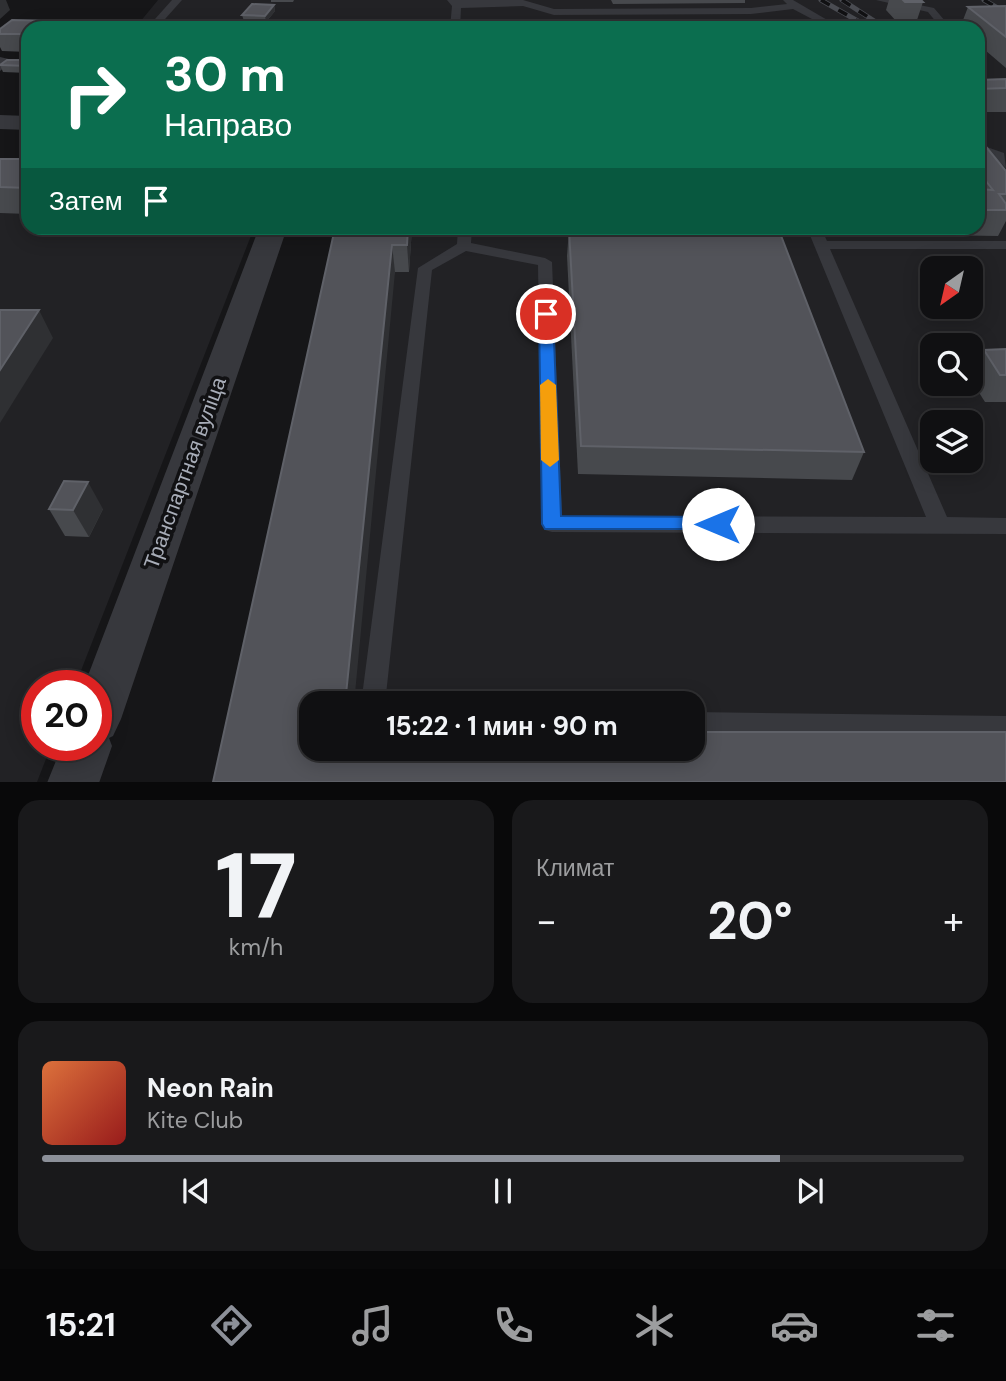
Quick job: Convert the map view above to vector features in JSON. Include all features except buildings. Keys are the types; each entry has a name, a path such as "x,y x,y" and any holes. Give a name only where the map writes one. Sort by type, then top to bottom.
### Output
{"street":[{"path":"0,122 21,123"},
{"name":"Транспартная вуліца","path":"112,675 270,235"},
{"path":"74,782 82,761"}],"lane":[{"path":"158,21 177,0"},
{"path":"584,0 587,12"},
{"path":"881,0 931,10 940,21"},
{"path":"455,21 454,3 523,3 554,12 751,11 791,3 823,21"},
{"path":"0,60 8,60 0,68"},
{"path":"985,151 1000,156 1006,164"},
{"path":"0,182 21,162"},
{"path":"817,235 940,525"},
{"path":"375,691 425,268 465,237 545,262 552,524 1006,526"},
{"path":"822,245 1006,245"},
{"path":"705,724 1006,728"}],"shaded area":[{"path":"158,0 1006,0 1006,782 231,782 344,235 985,235 985,21 141,21"},
{"path":"21,186 21,235 251,235 81,670 21,670 21,761 45,761 37,782 0,782 0,190"}],"railway":[{"path":"821,0 858,21"},
{"path":"842,0 874,21"},
{"path":"984,0 1006,13"},
{"path":"985,81 1006,91"}],"slow traffic":[{"path":"548,385 550,460"}],"route":[{"path":"546,314 552,524 718,524"}]}
